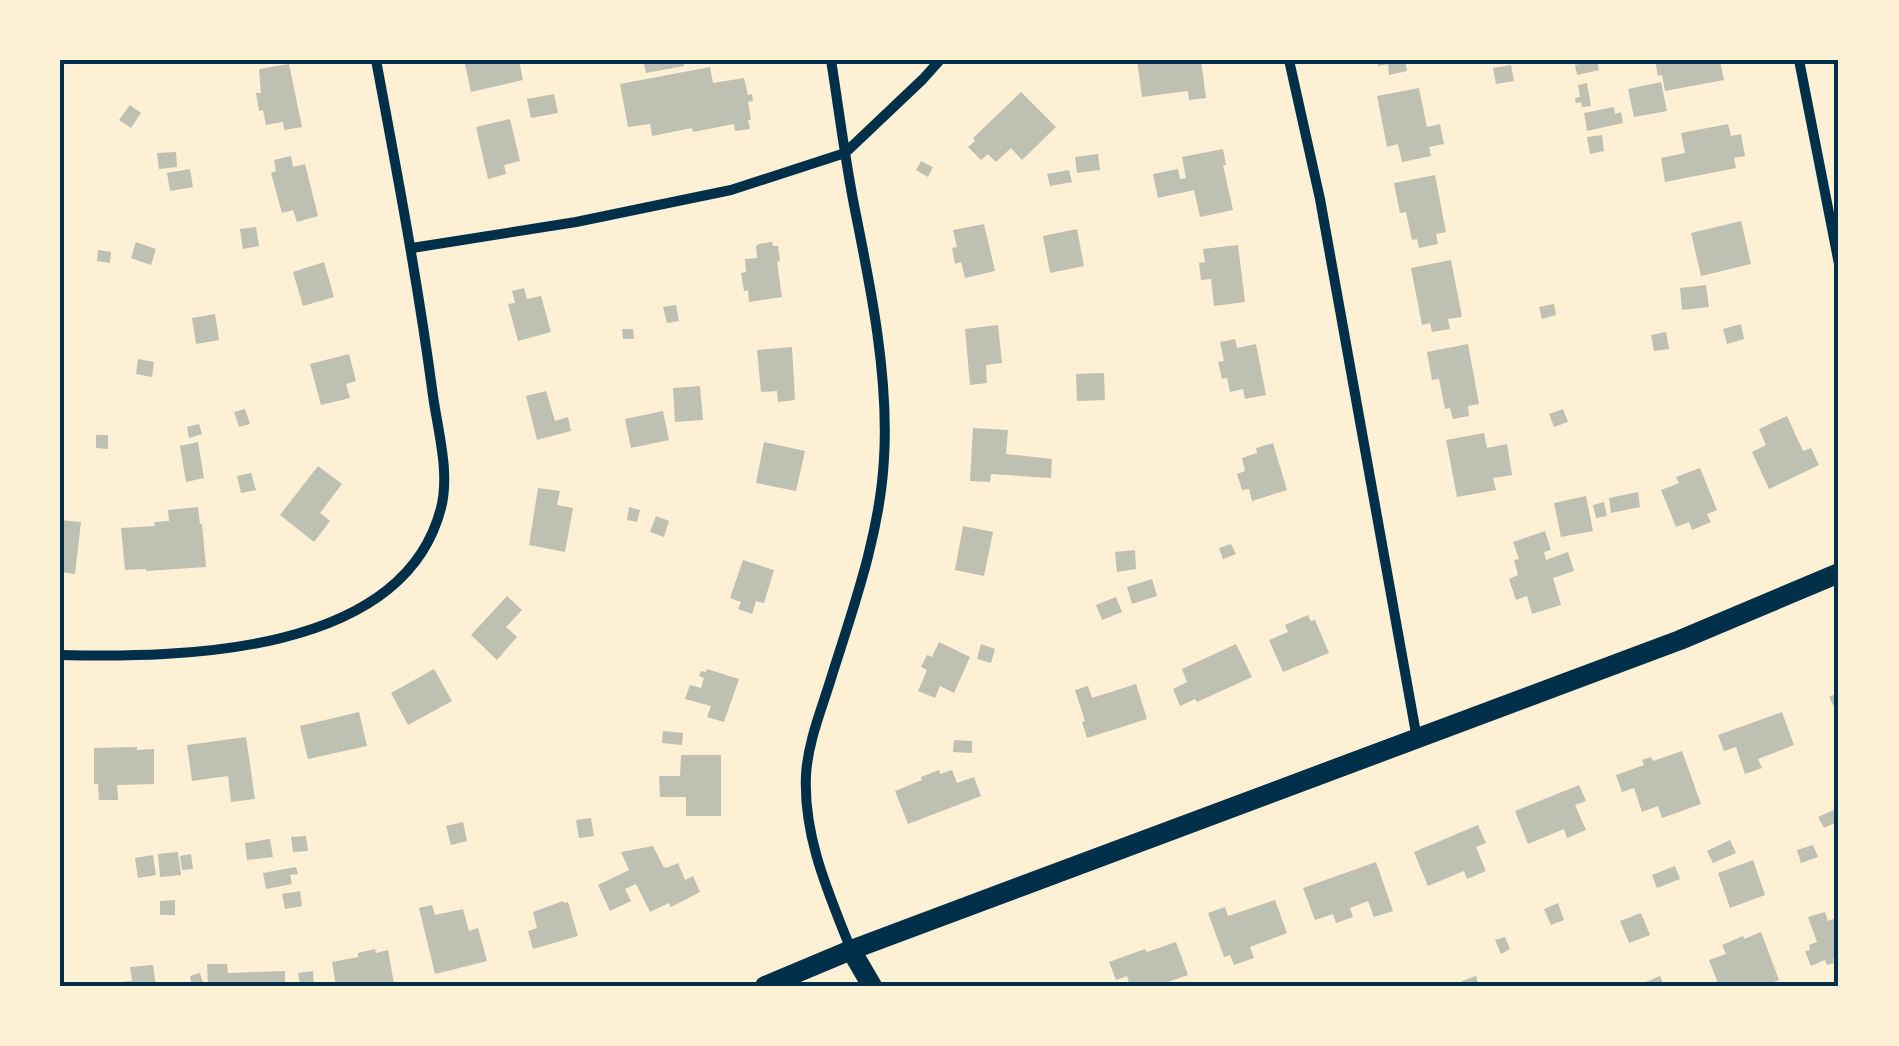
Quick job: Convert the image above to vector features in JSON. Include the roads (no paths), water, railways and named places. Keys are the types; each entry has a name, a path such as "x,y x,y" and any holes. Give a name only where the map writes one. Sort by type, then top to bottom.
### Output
{"main road":[{"path":"765,986 851,950 1680,640 1839,573"},
{"path":"851,950 872,986"}],"street":[{"path":"60,655 134,657 212,652 265,644 319,627 363,606 397,580 430,537 442,506 444,474 412,248 376,60"},
{"path":"831,60 863,242 885,400 884,460 877,518 810,747 806,776 816,860 851,950"},
{"path":"412,248 576,222 730,190 845,153 940,60"},
{"path":"1290,60 1320,199 1417,739"},
{"path":"1799,60 1839,264"}]}
